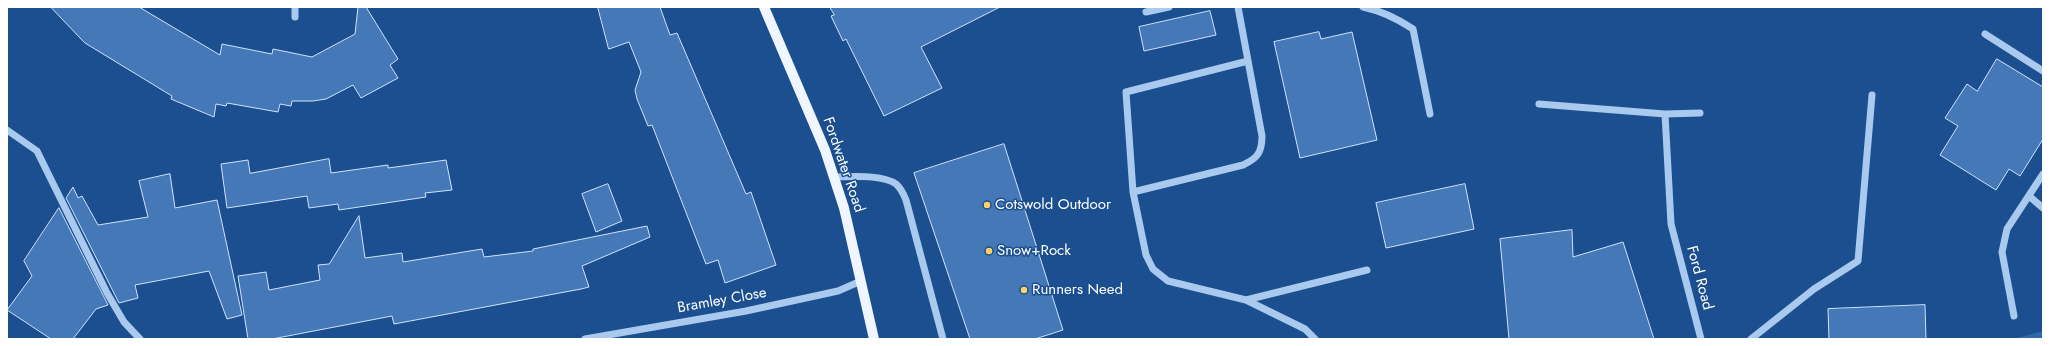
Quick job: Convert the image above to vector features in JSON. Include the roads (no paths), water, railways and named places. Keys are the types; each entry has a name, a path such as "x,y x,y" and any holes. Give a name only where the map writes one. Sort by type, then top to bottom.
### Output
{"main road":[{"name":"Fordwater Road","path":"764,7 825,150 834,177 844,208 874,339"}],"street":[{"path":"295,7 295,17"},
{"path":"1146,12 1169,7"},
{"path":"1134,192 1243,165 1255,160 1262,149 1262,136 1238,7"},
{"path":"1363,7 1374,9 1398,19 1414,30 1430,114"},
{"path":"1985,34 2043,71"},
{"path":"1248,61 1126,92 1134,192 1146,255 1153,269 1168,281 1246,300 1306,329 1315,339"},
{"path":"1751,339 1814,289 1858,262 1872,95"},
{"path":"1539,104 1665,114 1700,113"},
{"name":"Ford Road","path":"1665,114 1671,224 1701,339"},
{"path":"7,130 37,151 110,298 124,322 140,339"},
{"path":"2014,316 2002,252 2007,229 2043,174"},
{"path":"834,177 881,179 896,184 902,191 906,200 943,339"},
{"path":"2029,196 2043,208"},
{"path":"1246,300 1367,270"},
{"name":"Bramley Close","path":"585,339 608,337 838,292 861,281"}],"place":[{"name":"Cotswold Outdoor","path":"987,205"},
{"name":"Snow+Rock","path":"989,251"},
{"name":"Runners Need","path":"1024,290"}]}
